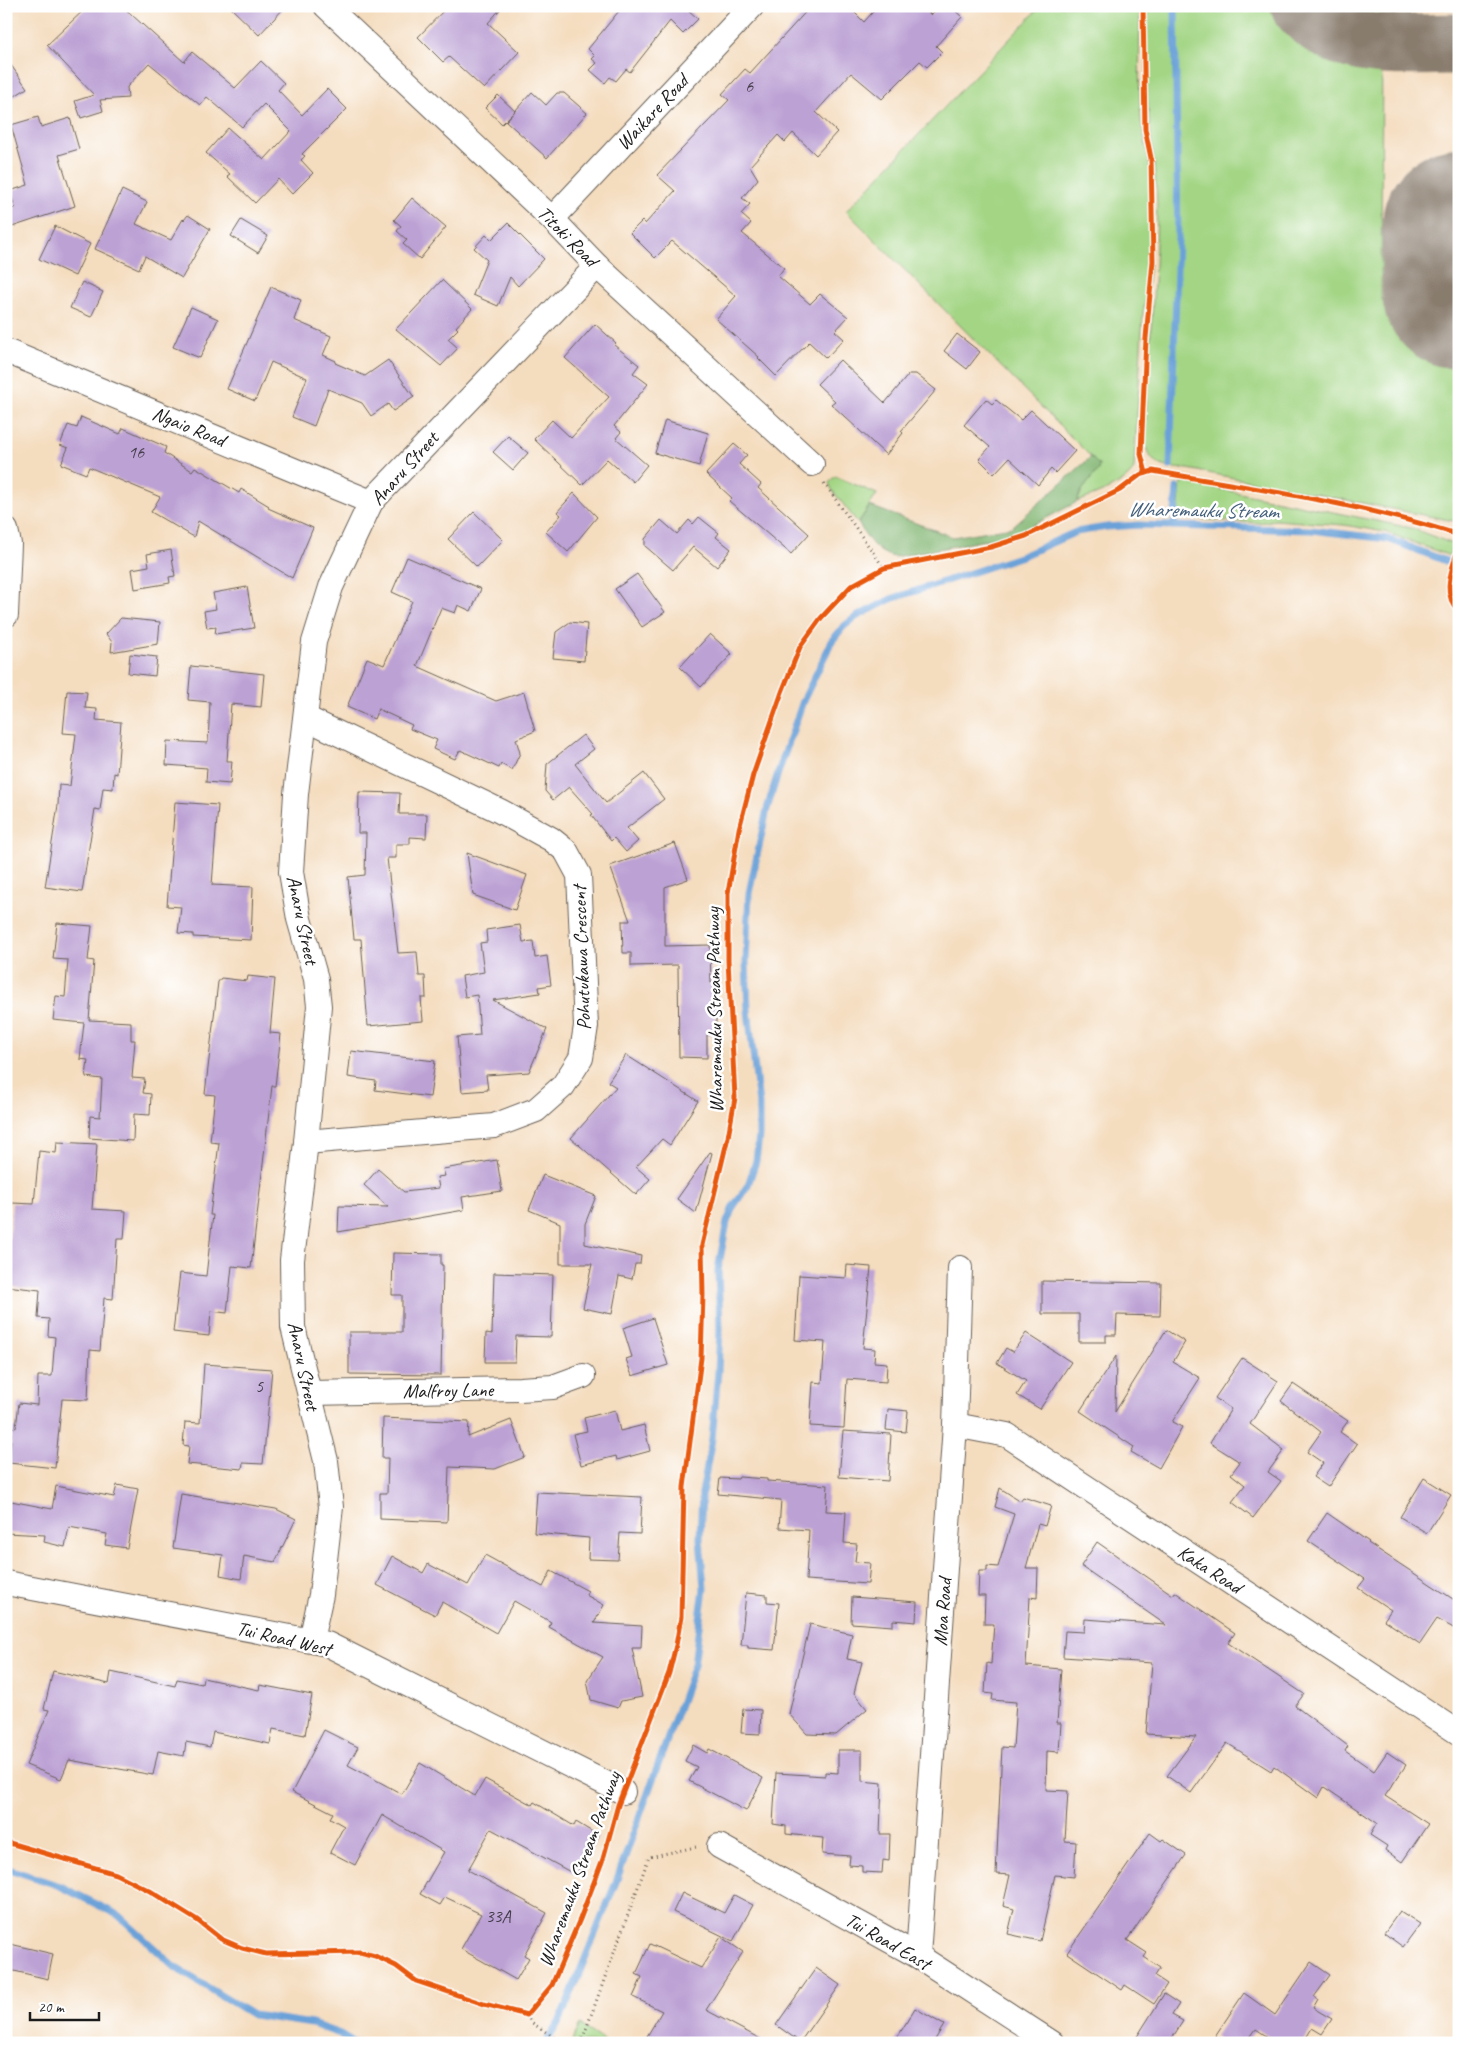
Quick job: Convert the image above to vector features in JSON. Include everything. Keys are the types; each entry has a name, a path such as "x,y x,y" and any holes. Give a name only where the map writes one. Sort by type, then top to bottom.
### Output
{"street":[{"name":"Titoki Road","path":"326,6 552,219 597,266 812,464"},
{"name":"Waikare Road","path":"552,219 752,6"},
{"name":"Anaru Street","path":"311,1640 321,1595 331,1508 326,1461 293,1327 292,1269 319,1006 316,978 299,919 291,872 296,794 314,642 331,587 371,502 597,266"},
{"name":"Ngaio Road","path":"6,351 371,502"},
{"path":"6,530 9,544 6,615"},
{"name":"Pohutukawa Crescent","path":"306,718 500,811 551,839 566,851 579,875 586,1026 581,1058 563,1086 536,1110 494,1126 306,1142"},
{"name":"Moa Road","path":"918,1956 954,1425 960,1268"},
{"name":"Malfroy Lane","path":"310,1394 553,1387 583,1376"},
{"name":"Kaka Road","path":"954,1425 1007,1435 1459,1733"},
{"name":"Tui Road West","path":"6,1583 311,1640 349,1653 623,1792"},
{"name":"Tui Road East","path":"719,1846 918,1956 1050,2042"}],"path":[{"path":"812,464 884,568"},
{"path":"876,573 884,568 893,566"},
{"path":"581,2043 649,1857 692,1847 719,1846"},
{"path":"527,2015 532,2008"},
{"path":"518,2013 527,2015 531,2022 562,2043"}],"green space":[{"path":"1041,6 1140,6 1140,106 1150,172 1151,224 1150,261 1143,313 1134,468 1131,474 1118,484 1077,502 1085,484 1098,470 1099,465 846,211"},
{"path":"1147,6 1382,6 1381,299 1459,300 1459,524 1454,521 1188,469 1166,467 1155,462 1151,457 1145,443 1157,207 1147,93"},
{"path":"1091,457 1099,465 1098,470 1080,493 1077,502 1018,533 894,557 887,555 877,548 868,539 858,523 870,506 953,537 1012,527"},
{"path":"835,476 877,494 858,523 832,490 829,483"},
{"path":"1181,481 1411,528 1453,544 1450,556 1385,532 1344,525 1275,520 1259,523 1178,518"},
{"path":"580,2025 607,2043 571,2043"}],"building":[{"path":"88,6 122,6 184,62 192,52 235,88 261,61 284,83 278,90 302,115 327,89 347,109 302,154 305,156 301,160 313,173 292,194 278,179 255,203 227,176 230,174 206,153 228,128 264,160 291,131 264,104 242,127 207,97 200,105 149,63 127,87 128,98 100,100 103,111 81,118 75,101 94,95 47,45"},
{"path":"229,6 286,6 259,35"},
{"path":"448,6 503,6 488,23 519,52 484,89 449,57 443,62 418,37"},
{"path":"623,6 684,6 698,19 683,34 670,21 630,72 626,69 616,81 610,77 605,83 590,70 597,63 592,59 595,56 588,49"},
{"path":"811,6 848,6 864,22 878,6 921,6 931,15 939,6 950,6 962,17 936,46 942,52 927,67 920,61 882,99 851,73 816,112 837,132 816,155 793,133 785,142 778,135 750,166 758,179 742,198 750,204 741,214 751,223 742,233 784,268 778,276 810,304 820,294 848,317 835,331 844,339 826,358 809,342 776,376 759,357 716,319 736,296 672,241 655,258 630,233 642,221 645,224 675,191 657,175 729,100 722,94 745,69 750,73"},
{"path":"6,58 27,88 6,102"},
{"path":"532,92 546,105 557,93 564,93 587,113 547,158 506,121"},
{"path":"498,95 515,111 502,124 485,108"},
{"path":"38,117 41,127 70,118 79,149 59,155 75,206 6,229 6,211 15,208 10,191 28,185 11,125"},
{"path":"122,190 147,202 136,224 171,240 183,219 188,215 210,229 182,278 145,256 139,269 95,249"},
{"path":"412,198 446,227 420,259 403,244 407,240 397,231 401,226 394,220"},
{"path":"241,220 268,236 258,253 231,236"},
{"path":"508,223 544,259 518,286 510,277 498,306 473,295 487,260 474,248 486,235 491,240"},
{"path":"55,226 90,244 75,276 39,259"},
{"path":"442,280 472,309 456,327 458,329 448,339 458,348 441,366 396,329"},
{"path":"82,282 103,292 91,317 70,308"},
{"path":"271,287 301,300 294,320 331,336 323,355 336,361 335,363 365,376 388,360 414,397 393,411 388,404 371,416 362,403 328,389 314,426 292,417 307,378 271,362 255,401 227,389"},
{"path":"191,307 218,319 200,358 173,347"},
{"path":"595,324 616,343 614,345 639,365 633,373 648,384 614,426 621,432 616,438 647,465 633,482 607,459 582,485 534,439 552,420 571,438 609,397 565,358"},
{"path":"957,334 980,352 967,369 944,351"},
{"path":"840,360 885,403 909,374 916,374 936,390 901,431 903,433 886,455 831,404 835,401 817,384"},
{"path":"986,399 992,404 996,400 1021,420 1031,410 1075,451 1055,473 1051,469 1038,485 1009,458 994,474 979,459 990,447 964,425"},
{"path":"81,417 120,434 123,428 166,447 164,453 192,471 195,467 239,493 241,489 269,506 268,508 313,528 292,578 198,521 194,537 151,512 160,497 89,467 86,474 61,464 68,448 60,445 68,425 77,428"},
{"path":"665,420 708,433 699,466 655,453"},
{"path":"508,436 528,453 513,470 493,452"},
{"path":"734,444 747,455 739,464 761,484 758,488 809,534 791,554 729,501 732,498 706,474"},
{"path":"574,493 597,517 568,552 546,532 561,515 557,512"},
{"path":"474,512 503,540 477,567 448,539"},
{"path":"699,517 719,533 716,537 731,549 717,567 693,547 673,570 645,546 645,539 661,520 677,534 689,520 693,524"},
{"path":"171,550 175,576 169,577 170,583 135,589 132,569 149,566 147,554"},
{"path":"407,557 481,589 471,611 458,605 455,613 441,608 417,666 496,701 524,692 535,731 516,739 520,753 512,770 501,764 499,768 460,750 455,759 433,749 437,740 410,729 412,725 378,709 374,719 347,707 367,658 384,665 412,601 392,592"},
{"path":"637,574 665,612 642,627 615,589"},
{"path":"247,587 254,628 215,634 216,627 207,628 204,611 216,609 213,593"},
{"path":"121,618 160,622 158,644 111,652 112,642 106,634"},
{"path":"570,622 587,624 584,661 553,658 556,632"},
{"path":"710,634 732,654 701,687 680,667"},
{"path":"130,654 157,657 155,676 128,673"},
{"path":"191,666 264,674 261,707 231,704 227,761 232,761 230,784 206,782 207,768 166,765 167,741 208,743 210,702 188,700"},
{"path":"67,691 87,692 85,708 97,709 96,720 121,722 117,774 114,773 113,789 103,788 100,810 95,809 82,892 45,887 58,805 59,785 70,786 76,734 63,733"},
{"path":"583,735 594,749 575,764 606,803 644,773 664,799 627,828 638,841 626,852 614,838 611,841 591,815 593,814 569,787 553,800 545,791 547,764"},
{"path":"359,792 400,793 399,814 427,814 426,838 410,837 410,844 396,844 396,858 387,858 398,953 417,952 419,976 425,976 426,998 421,998 423,1021 368,1026 361,939 354,939 348,877 365,875 366,833 358,833"},
{"path":"175,802 218,805 212,885 253,887 251,940 193,937 193,934 178,933 181,907 167,906"},
{"path":"675,843 688,879 665,887 665,946 710,945 711,983 716,983 716,1034 707,1035 707,1058 679,1057 678,965 631,966 631,953 623,953 622,921 630,921 610,866"},
{"path":"467,853 527,875 515,910 473,895"},
{"path":"57,923 92,926 88,960 94,961 89,1020 131,1022 131,1040 135,1040 132,1078 145,1079 143,1093 151,1094 150,1115 134,1114 133,1141 89,1138 90,1116 100,1117 102,1079 86,1077 88,1060 80,1059 84,1023 53,1020 56,996 65,997 68,960 53,959"},
{"path":"520,925 523,942 533,941 535,958 547,956 551,985 539,987 540,993 493,1000 547,1029 529,1072 486,1075 488,1090 462,1092 457,1037 480,1035 477,995 465,997 462,976 484,972 480,943 487,942 486,930"},
{"path":"248,976 275,979 270,1033 281,1034 275,1086 272,1086 251,1268 232,1266 227,1313 211,1311 209,1336 173,1332 180,1273 206,1276 213,1215 210,1215 219,1143 210,1142 215,1095 205,1094 218,982 221,978 247,981"},
{"path":"351,1051 435,1061 430,1097 375,1090 376,1081 348,1077"},
{"path":"626,1055 698,1101 670,1145 662,1139 636,1167 650,1179 636,1195 571,1138 616,1087 608,1082"},
{"path":"57,1142 97,1144 92,1209 126,1211 124,1239 117,1239 113,1299 104,1298 100,1351 90,1350 88,1400 62,1399 55,1468 9,1463 12,1427 16,1428 19,1403 37,1405 38,1376 52,1376 55,1337 48,1336 49,1319 38,1318 40,1290 6,1286 6,1255 8,1255 12,1203 34,1204 39,1151 56,1153"},
{"path":"710,1152 712,1153 696,1213 677,1199"},
{"path":"497,1160 502,1191 462,1197 464,1210 338,1232 339,1206 388,1207 364,1185 378,1169 404,1192 439,1188 437,1177 445,1176 443,1169"},
{"path":"543,1175 596,1196 585,1224 585,1244 641,1256 640,1264 635,1264 632,1279 619,1276 612,1314 583,1308 592,1264 560,1264 560,1223 529,1210"},
{"path":"393,1253 441,1254 441,1265 443,1265 441,1375 349,1374 349,1332 402,1332 402,1295 392,1295"},
{"path":"847,1265 871,1267 863,1348 875,1349 874,1362 887,1363 886,1382 847,1379 844,1428 810,1426 813,1382 822,1383 825,1342 795,1340 799,1275 846,1278"},
{"path":"494,1273 553,1275 551,1337 516,1336 515,1362 485,1362 486,1333 492,1334"},
{"path":"1042,1281 1161,1283 1160,1316 1117,1315 1116,1335 1106,1335 1106,1342 1079,1342 1079,1314 1042,1314"},
{"path":"653,1318 668,1365 632,1376 626,1359 632,1357 623,1328"},
{"path":"1166,1330 1185,1342 1173,1362 1200,1378 1172,1422 1182,1427 1159,1468 1131,1452 1134,1447 1080,1411 1116,1356 1115,1412"},
{"path":"1026,1333 1071,1362 1040,1409 1017,1395 1026,1381 997,1363 1006,1348 1013,1352"},
{"path":"1242,1358 1278,1381 1250,1424 1284,1450 1268,1472 1281,1481 1253,1518 1232,1502 1245,1485 1231,1474 1240,1462 1210,1443 1231,1409 1215,1398"},
{"path":"204,1364 272,1369 263,1464 243,1463 242,1469 187,1464 189,1446 183,1445 185,1422 200,1423"},
{"path":"1293,1384 1348,1421 1340,1432 1357,1444 1328,1487 1313,1477 1323,1463 1307,1452 1321,1432 1281,1401"},
{"path":"888,1409 908,1411 906,1432 886,1430"},
{"path":"615,1410 620,1431 644,1425 650,1451 617,1460 616,1456 581,1465 573,1434 587,1431 584,1418"},
{"path":"383,1418 469,1422 468,1437 511,1420 525,1457 495,1469 449,1467 447,1522 380,1519 380,1493 387,1493 388,1458 382,1458"},
{"path":"843,1431 891,1434 888,1481 839,1477"},
{"path":"739,1477 828,1485 826,1511 846,1512 844,1543 857,1544 855,1562 870,1563 868,1584 806,1580 809,1530 779,1528 781,1500 718,1494 720,1478 738,1479"},
{"path":"1424,1478 1451,1495 1427,1533 1400,1517"},
{"path":"117,1485 138,1489 127,1548 105,1545 107,1534 69,1527 65,1547 44,1542 45,1535 6,1533 6,1500 52,1509 56,1486 114,1497"},
{"path":"1000,1488 1020,1501 1023,1497 1051,1506 1045,1526 1038,1524 1026,1568 1038,1568 1037,1598 1030,1597 1026,1666 1061,1669 1057,1723 1061,1723 1059,1752 1047,1751 1046,1790 1068,1791 1065,1841 1076,1842 1074,1877 1055,1875 1040,1941 1008,1934 1014,1909 1003,1906 1010,1875 996,1874 1002,1747 1013,1748 1016,1702 992,1700 993,1694 985,1693 987,1663 991,1664 994,1624 984,1624 985,1596 978,1596 979,1571 987,1571 987,1566 998,1567 1014,1514 995,1507"},
{"path":"537,1492 642,1497 640,1534 620,1533 618,1560 588,1559 589,1538 534,1533"},
{"path":"181,1494 276,1509 296,1519 275,1562 244,1556 241,1579 220,1575 223,1555 173,1548"},
{"path":"1327,1513 1368,1543 1459,1603 1459,1631 1437,1619 1420,1644 1384,1620 1391,1610 1358,1588 1365,1579 1308,1541"},
{"path":"1097,1542 1173,1595 1175,1592 1235,1633 1228,1643 1304,1694 1295,1706 1348,1746 1345,1751 1374,1771 1387,1752 1406,1765 1385,1796 1428,1824 1402,1862 1385,1850 1387,1846 1370,1835 1377,1823 1324,1787 1318,1798 1274,1766 1271,1771 1227,1743 1191,1793 1167,1776 1196,1737 1146,1734 1152,1663 1063,1657 1065,1631 1084,1632 1085,1619 1166,1625 1081,1566"},
{"path":"485,1555 543,1587 551,1571 588,1591 586,1595 604,1605 594,1623 642,1626 641,1648 632,1648 642,1697 621,1701 618,1708 591,1700 587,1681 603,1657 549,1627 551,1622 514,1601 496,1633 442,1602 435,1615 377,1585 392,1556 423,1573 428,1564 468,1585"},
{"path":"746,1593 767,1595 767,1602 779,1603 774,1650 748,1648 748,1645 741,1645"},
{"path":"852,1597 917,1602 916,1622 893,1620 893,1626 851,1623"},
{"path":"810,1624 852,1634 847,1659 862,1662 854,1693 867,1709 836,1735 807,1734 789,1714"},
{"path":"53,1671 109,1684 111,1672 175,1686 177,1679 202,1684 203,1678 259,1690 260,1685 312,1695 305,1735 273,1729 270,1744 213,1732 210,1747 186,1742 184,1756 158,1751 153,1775 69,1760 61,1779 26,1765 49,1710 44,1709"},
{"path":"743,1709 761,1710 760,1734 741,1733"},
{"path":"324,1730 358,1747 348,1765 402,1794 420,1763 475,1796 485,1779 532,1805 534,1802 574,1826 576,1822 599,1836 576,1875 491,1829 468,1870 547,1913 524,1955 529,1958 516,1980 461,1949 481,1914 445,1897 440,1905 420,1894 444,1852 382,1815 355,1865 330,1852 344,1826 330,1818 333,1813 292,1792"},
{"path":"693,1745 707,1753 709,1749 763,1778 746,1811 689,1781 697,1767 685,1761"},
{"path":"838,1750 862,1750 862,1781 882,1783 880,1834 890,1834 889,1861 883,1860 882,1873 862,1872 862,1866 849,1865 850,1856 822,1854 823,1838 786,1834 786,1826 773,1824 776,1773 825,1776 825,1772 838,1773"},
{"path":"1150,1833 1161,1841 1163,1839 1186,1855 1127,1940 1147,1953 1144,1957 1160,1968 1155,1976 1167,1984 1154,2004 1125,1985 1122,1990 1067,1953"},
{"path":"682,1893 724,1913 734,1895 753,1905 733,1941 673,1912"},
{"path":"1400,1911 1420,1924 1403,1947 1384,1933"},
{"path":"721,1937 743,1952 706,2010 768,2043 643,2043 662,2011 633,1997 642,1977 636,1974 650,1944 701,1968"},
{"path":"6,1943 53,1954 48,1979 6,1969"},
{"path":"1311,1962 1330,1975 1314,1997 1318,1999 1313,2008 1332,2019 1322,2034 1312,2028 1303,2043 1277,2043 1256,2029 1246,2043 1225,2043 1215,2036 1244,1993 1275,2015"},
{"path":"816,1968 840,1985 800,2042 776,2025"},
{"path":"1164,1994 1179,2004 1172,2015 1183,2021 1169,2043 1133,2043"},
{"path":"915,2008 944,2025 933,2043 894,2043"}],"waterway":[{"path":"1170,466 1178,240 1175,6"},
{"path":"1174,525 1177,488"},
{"name":"Wharemauku Stream","path":"546,2043 561,2018 616,1882 694,1665 704,1588 700,1539 702,1493 712,1439 718,1371 720,1329 718,1270 727,1222 733,1207 748,1185 756,1161 759,1136 759,1104 748,1010 746,962 749,893 767,809 778,773 803,701 832,641 843,627 856,617 891,599 1022,556 1076,532 1107,527 1139,525 1311,530 1388,539 1459,566"},
{"name":"Wharemauku Stream","path":"6,1868 60,1886 118,1915 176,1968 253,2015 312,2024 340,2034 355,2043"}],"taxiway":[{"path":"1301,6 1317,21 1335,32 1354,39 1395,45 1459,44"}],"runway":[{"path":"1459,225 1459,292"}],"cycle path":[{"path":"1143,6 1145,129 1151,158 1153,261 1146,338 1141,454 1146,473"},
{"name":"Wharemauku Stream Pathway","path":"6,1842 116,1874 150,1891 197,1920 221,1939 242,1948 266,1954 360,1952 375,1956 396,1966 416,1981 484,2004 527,2015 552,1985 580,1919 603,1859 618,1805 669,1673 676,1645 681,1617 684,1487 701,1358 702,1245 728,1137 735,1098 728,960 728,893 739,829 753,775 800,647 821,618 851,586 884,568 991,547 1026,536 1120,490 1140,475 1153,471 1346,505 1459,535"},
{"path":"1459,546 1451,571 1449,588 1453,604 1459,611"}]}
